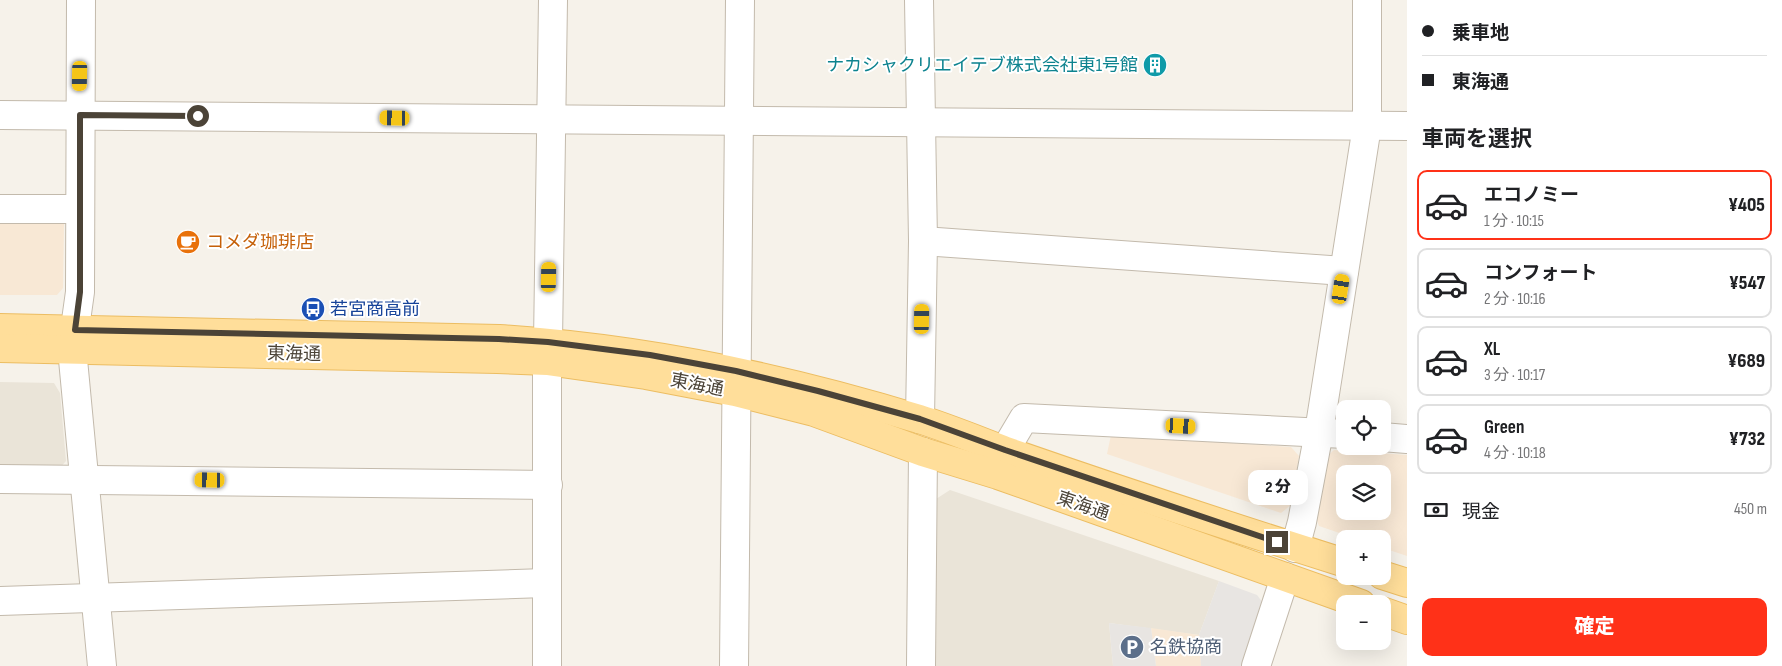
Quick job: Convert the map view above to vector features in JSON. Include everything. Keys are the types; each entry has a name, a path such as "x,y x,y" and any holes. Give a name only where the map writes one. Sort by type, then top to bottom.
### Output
{"main road":[{"name":"東海通","path":"0,328 74,339 548,352 646,374 736,382 920,419 1005,450 1336,560"},
{"name":"東海通","path":"0,348 74,339"},
{"name":"東海通","path":"736,382 923,452 998,475 1336,595"},
{"path":"1391,578 1407,583"},
{"path":"1391,614 1407,620"}],"street":[{"path":"81,0 80,292 74,339 84,478 102,666"},
{"path":"547,666 545,583 548,485 553,0"},
{"path":"734,666 740,0"},
{"path":"919,0 923,241 920,419"},
{"path":"1295,548 1332,433 1344,271 1366,126 1367,0"},
{"path":"0,115 1407,126"},
{"path":"0,209 80,210"},
{"path":"923,241 1344,271"},
{"path":"1005,450 1024,418 1332,433"},
{"path":"1391,438 1407,439"},
{"path":"921,666 923,452"},
{"path":"0,479 84,478 548,485"},
{"path":"1256,666 1285,577"},
{"path":"0,600 545,583"}],"shaded area":[{"path":"56,215 64,224 63,288 57,295 0,295 0,216"},
{"path":"0,382 54,383 60,393 66,461 57,471 0,471"},
{"path":"1111,435 1291,447 1299,456 1291,505 1281,513 1107,454"},
{"path":"1334,450 1336,450 1336,455 1407,455 1407,556 1391,551 1391,530 1336,530 1336,532 1319,526 1315,515 1325,458"},
{"path":"950,490 1219,581 1199,635 1109,623 1113,666 935,666 936,499"},
{"path":"1219,581 1257,595 1263,603 1244,666 1201,666 1199,635"},
{"name":"名鉄協商","path":"1109,623 1151,628 1156,666 1113,666"},
{"path":"1151,628 1199,635 1201,666 1156,666"}],"place":[{"name":"ナカシャクリエイテブ株式会社東1号館","path":"1155,65"},
{"name":"コメダ珈琲店","path":"188,242"},
{"name":"若宮商高前","path":"313,309"},
{"name":"名鉄協商","path":"1132,647"}],"route":[{"path":"198,116 80,115 80,292 75,330 499,339 548,342 650,355 736,371 920,419 1005,450 1277,542"}]}
